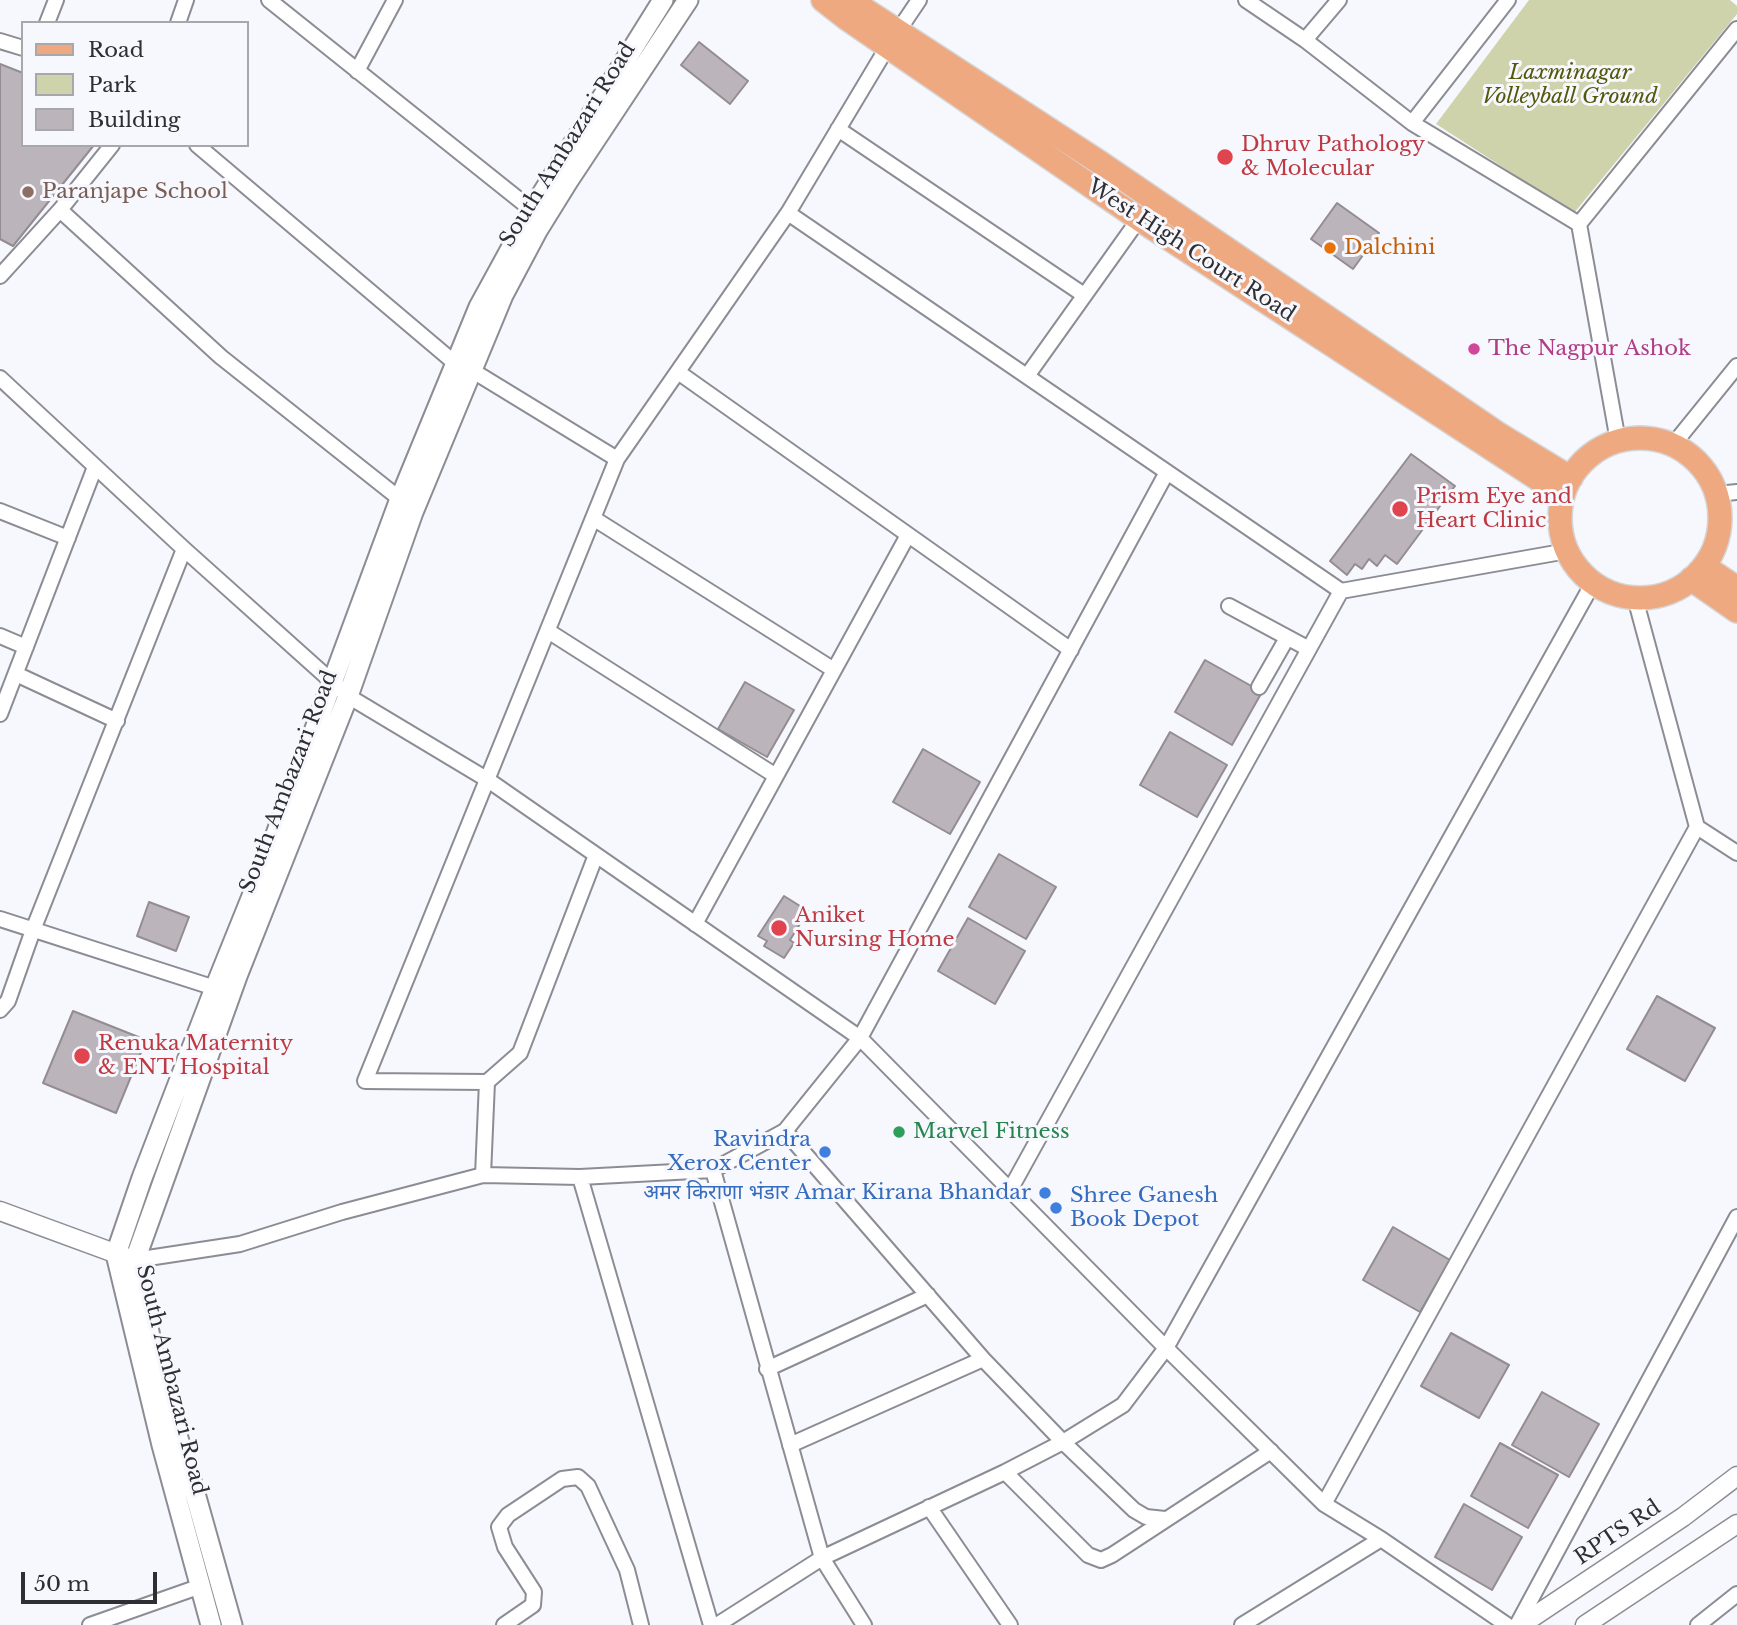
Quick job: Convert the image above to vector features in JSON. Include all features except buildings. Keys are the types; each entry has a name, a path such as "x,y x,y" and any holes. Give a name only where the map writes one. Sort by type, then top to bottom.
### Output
{"main road":[{"name":"South Ambazari Road","path":"211,1625 162,1445 116,1254 142,1178 215,988 413,512 464,367 479,307 532,210 663,0"},
{"name":"South Ambazari Road","path":"232,1625 155,1363 135,1261 341,690 400,499 464,367 537,231 688,0"},
{"name":"West High Court Road","path":"823,0 846,18 893,38 1139,219 1567,486"},
{"path":"850,0 893,38 1099,162 1497,433 1567,486"},
{"path":"1637,437 1674,445 1692,457 1727,493 1716,543 1698,572 1674,590 1635,598 1613,594 1593,583 1578,569 1567,551 1561,533 1560,514 1567,486 1583,461 1599,449 1637,437"},
{"path":"1698,572 1737,588"},
{"path":"1698,572 1737,611"}],"street":[{"path":"48,21 56,0"},
{"path":"179,21 186,0"},
{"path":"269,0 532,210"},
{"path":"357,71 395,0"},
{"path":"596,855 520,1053 487,1082 365,1081 617,459 788,213 893,38 919,0"},
{"path":"1246,0 1305,40 1412,123 1579,224 1618,441"},
{"path":"1305,40 1339,0"},
{"path":"1412,123 1508,0"},
{"path":"1579,224 1737,29"},
{"path":"0,41 21,47"},
{"path":"838,129 1084,295"},
{"path":"0,276 60,210 110,147"},
{"path":"199,147 464,367 617,459"},
{"path":"60,210 221,357 400,499"},
{"path":"788,213 1341,591 1567,551"},
{"path":"1027,376 1139,219"},
{"path":"1674,445 1737,366"},
{"path":"678,372 1071,650"},
{"path":"0,378 341,690 488,780 860,1038 1324,1504 1381,1539 1507,1625"},
{"path":"0,714 95,467"},
{"path":"0,1210 135,1261 240,1244 342,1212 483,1175 580,1177 713,1170 785,1131 860,1038 1167,472"},
{"path":"0,511 68,538"},
{"path":"593,518 834,670"},
{"path":"695,924 908,535"},
{"path":"0,1010 8,1001 33,930 184,549"},
{"path":"717,1625 822,1558 1004,1472 1063,1442 1123,1405 1166,1348 1593,583"},
{"path":"1010,1190 1341,591"},
{"path":"1635,598 1697,827 1737,853"},
{"path":"1229,606 1309,649"},
{"path":"548,631 776,776"},
{"path":"0,636 26,646"},
{"path":"1259,687 1287,638"},
{"path":"16,674 117,721"},
{"path":"1324,1504 1697,827"},
{"path":"0,919 215,988"},
{"path":"483,1175 487,1082"},
{"path":"785,1131 983,1359 1063,1442 1134,1510 1146,1517 1165,1519"},
{"path":"713,1170 822,1558 864,1625"},
{"path":"580,1177 711,1625"},
{"path":"1519,1625 1737,1217"},
{"path":"767,1369 928,1295"},
{"path":"790,1445 983,1359"},
{"path":"1004,1472 1088,1555 1101,1560 1271,1451"},
{"name":"RPTS Rd","path":"1519,1625 1683,1517 1737,1476"},
{"path":"504,1625 533,1605 534,1592 505,1547 499,1527 508,1515 562,1479 578,1477 588,1486 627,1570 641,1625"},
{"path":"929,1507 1010,1625"},
{"path":"1584,1625 1737,1524"},
{"path":"1242,1625 1381,1539"},
{"path":"90,1625 201,1586"},
{"path":"1698,1625 1737,1594"}],"green space":[{"name":"Laxminagar Volleyball Ground","path":"1529,0 1730,0 1737,6 1737,14 1574,213 1436,124"}],"place":[{"name":"Dhruv Pathology & Molecular","path":"1225,157"},
{"name":"Paranjape School","path":"28,192"},
{"name":"Dalchini","path":"1330,248"},
{"name":"The Nagpur Ashok","path":"1474,349"},
{"name":"Prism Eye and Heart Clinic","path":"1400,509"},
{"name":"Aniket Nursing Home","path":"779,928"},
{"name":"Renuka Maternity & ENT Hospital","path":"82,1056"},
{"name":"Marvel Fitness","path":"899,1132"},
{"name":"Ravindra Xerox Center","path":"825,1152"},
{"name":"अमर किराणा भंडार Amar Kirana Bhandar","path":"1045,1193"},
{"name":"Shree Ganesh Book Depot","path":"1056,1208"}]}
